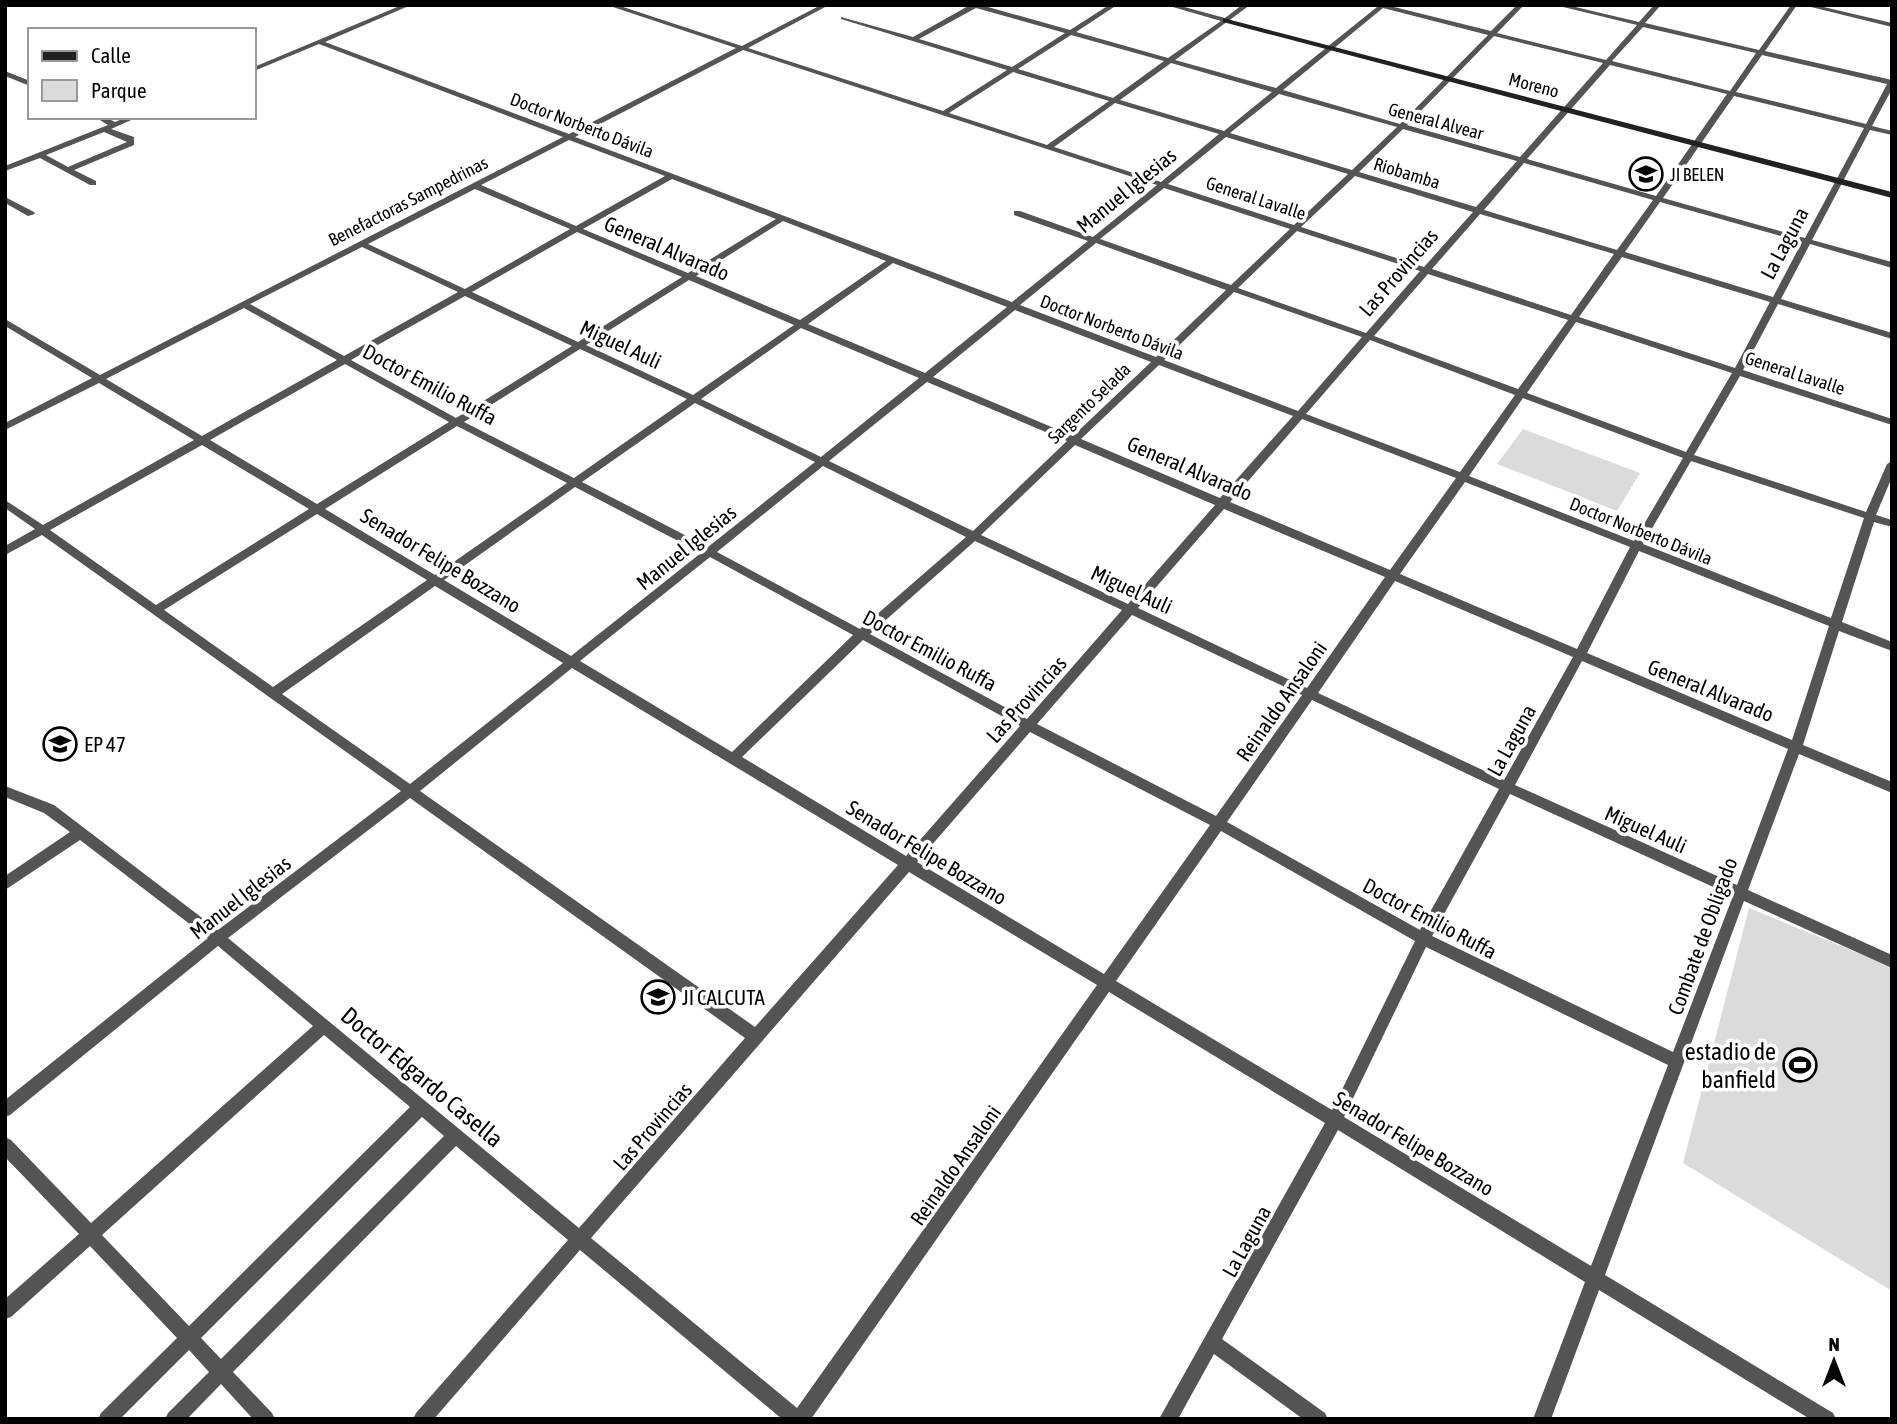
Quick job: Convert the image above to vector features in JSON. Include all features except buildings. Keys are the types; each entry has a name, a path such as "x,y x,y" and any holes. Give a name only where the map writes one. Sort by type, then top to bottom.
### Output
{"street":[{"path":"256,67 408,5"},
{"name":"General Lavalle","path":"610,5 1892,422"},
{"name":"Benefactoras Sampedrinas","path":"5,427 826,5"},
{"path":"944,113 1114,5"},
{"name":"Moreno","path":"1169,5 1892,195"},
{"path":"1049,147 1247,5"},
{"name":"Sargento Selada","path":"733,758 861,635 974,536 1400,128 1521,5"},
{"path":"1558,5 1892,82"},
{"name":"Las Provincias","path":"422,1419 1658,5"},
{"name":"Reinaldo Ansaloni","path":"798,1419 1794,5"},
{"path":"1806,5 1892,25"},
{"path":"914,39 974,6"},
{"name":"General Alvear","path":"974,6 1892,265"},
{"path":"1381,6 1892,133"},
{"name":"Manuel Iglesias","path":"5,1110 218,938 572,663 1014,307 1381,6"},
{"name":"Riobamba","path":"843,18 1892,336"},
{"name":"Doctor Norberto Dávila","path":"319,42 1463,477 1892,647"},
{"path":"5,73 28,83"},
{"name":"La Laguna","path":"1168,1419 1335,1120 1423,939 1579,657 1636,547 1738,372 1892,82"},
{"path":"103,119 115,125"},
{"path":"5,169 129,119"},
{"path":"67,170 131,142 131,139 104,129"},
{"path":"40,155 93,183"},
{"path":"5,551 671,176"},
{"name":"General Alvarado","path":"472,186 1892,788"},
{"path":"5,198 31,214"},
{"path":"1017,214 1367,336 1687,456 1892,524"},
{"path":"156,610 781,219"},
{"name":"Miguel Auli","path":"360,243 694,399 974,536 1507,787 1892,962"},
{"path":"274,693 891,261"},
{"name":"Doctor Emilio Ruffa","path":"243,304 457,422 709,552 1028,725 1219,824 1423,939 1678,1062"},
{"name":"Senador Felipe Bozzano","path":"7,325 733,758 1827,1419"},
{"name":"Combate de Obligado","path":"1542,1419 1796,746 1870,516 1892,464"},
{"path":"5,503 756,1037"},
{"name":"Doctor Edgardo Casella","path":"5,791 48,809 218,938 798,1419"},
{"path":"5,884 80,832"},
{"path":"5,1311 324,1026"},
{"path":"107,1419 421,1107"},
{"path":"174,1419 456,1135"},
{"path":"5,1144 266,1419"},
{"path":"1212,1342 1319,1419"}],"green space":[{"path":"1523,429 1640,473 1617,511 1497,464"},
{"name":"estadio de banfield","path":"1749,908 1892,967 1892,1291 1683,1163"}],"place":[{"name":"JI BELEN","path":"1646,174"},
{"name":"EP 47","path":"60,744"},
{"name":"JI CALCUTA","path":"658,997"},
{"name":"estadio de banfield","path":"1800,1065"}]}
